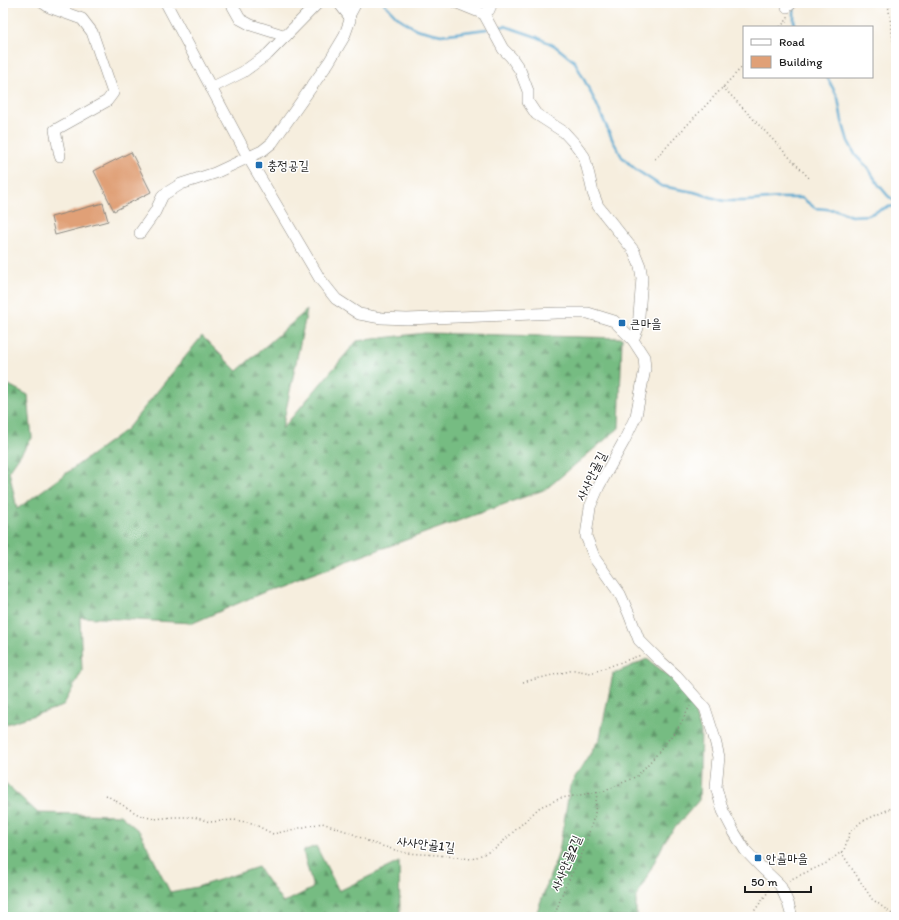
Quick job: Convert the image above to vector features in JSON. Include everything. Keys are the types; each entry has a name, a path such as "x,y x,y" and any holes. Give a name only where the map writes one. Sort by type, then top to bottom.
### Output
{"street":[{"path":"43,3 49,7 82,19 92,32 112,93 107,101 55,130 60,156"},
{"name":"사사안골길","path":"166,3 248,157 320,279 336,299 359,314 381,318 407,319 588,313 614,321 633,340 644,357 645,369 636,416 599,486 590,507 586,536 594,559 620,594 639,640 676,675 705,708 719,757 716,787 723,811 745,850 778,883 788,902 792,917"},
{"path":"231,3 240,19 251,26 286,36"},
{"path":"211,88 243,72 268,54 318,3"},
{"path":"140,233 155,212 163,195 181,184 216,173 262,151 272,143 329,62 344,37 350,20 349,16 339,3"},
{"path":"457,3 486,18 503,49 520,70 528,91 528,102 536,114 564,132 584,156 592,193 598,206 634,251 640,266 642,278 638,328 633,340"},
{"path":"486,18 492,3"},
{"path":"349,16 356,4"}],"path":[{"path":"888,3 896,10"},
{"path":"888,3 896,60"},
{"path":"781,26 788,19 790,5"},
{"path":"655,159 743,66"},
{"path":"723,87 810,179"},
{"path":"523,682 574,670 591,672 650,652"},
{"name":"사사안골1길","path":"106,795 138,815 154,819 194,817 210,822 234,820 252,822 273,834 322,823 372,843 404,853 472,859 495,849 540,807 561,798 605,790 637,776 658,753 680,725 695,697"},
{"name":"사사안골2길","path":"554,917 564,889 583,852 595,814 597,792"},
{"path":"750,917 778,883 827,863 844,850 850,832 861,822 896,806"},
{"path":"842,852 872,899 896,917"}],"green space":[{"path":"307,310 282,429 357,341 425,333 622,338 619,428 546,489 271,589 193,623 80,617 82,671 63,706 3,725 3,382 28,395 32,438 9,471 17,509 127,429 202,336 237,371"},
{"path":"647,659 687,690 701,732 699,800 667,837 636,898 636,917 535,917 559,852 570,786 600,738 613,674"},
{"path":"3,781 38,813 120,815 140,832 170,892 197,887 258,867 283,903 313,888 303,851 316,846 339,891 399,862 400,917 3,917"}],"building":[{"path":"131,152 151,192 114,211 94,171"},
{"path":"103,203 108,221 55,235 51,217"}],"waterway":[{"path":"384,3 397,17 416,29 441,35 487,29"},
{"path":"793,7 796,26"},
{"path":"494,28 505,26 537,37 555,46 575,62 622,157 635,169 661,186 694,192 724,201 802,198 815,208 837,210 851,216 868,215 887,207 896,206"},
{"path":"828,78 838,98 842,121 848,141 856,156 868,168 888,196 896,202"}],"place":[{"name":"충정공길","path":"259,165"},
{"name":"큰마을","path":"622,323"},
{"name":"안골마을","path":"758,858"}]}
